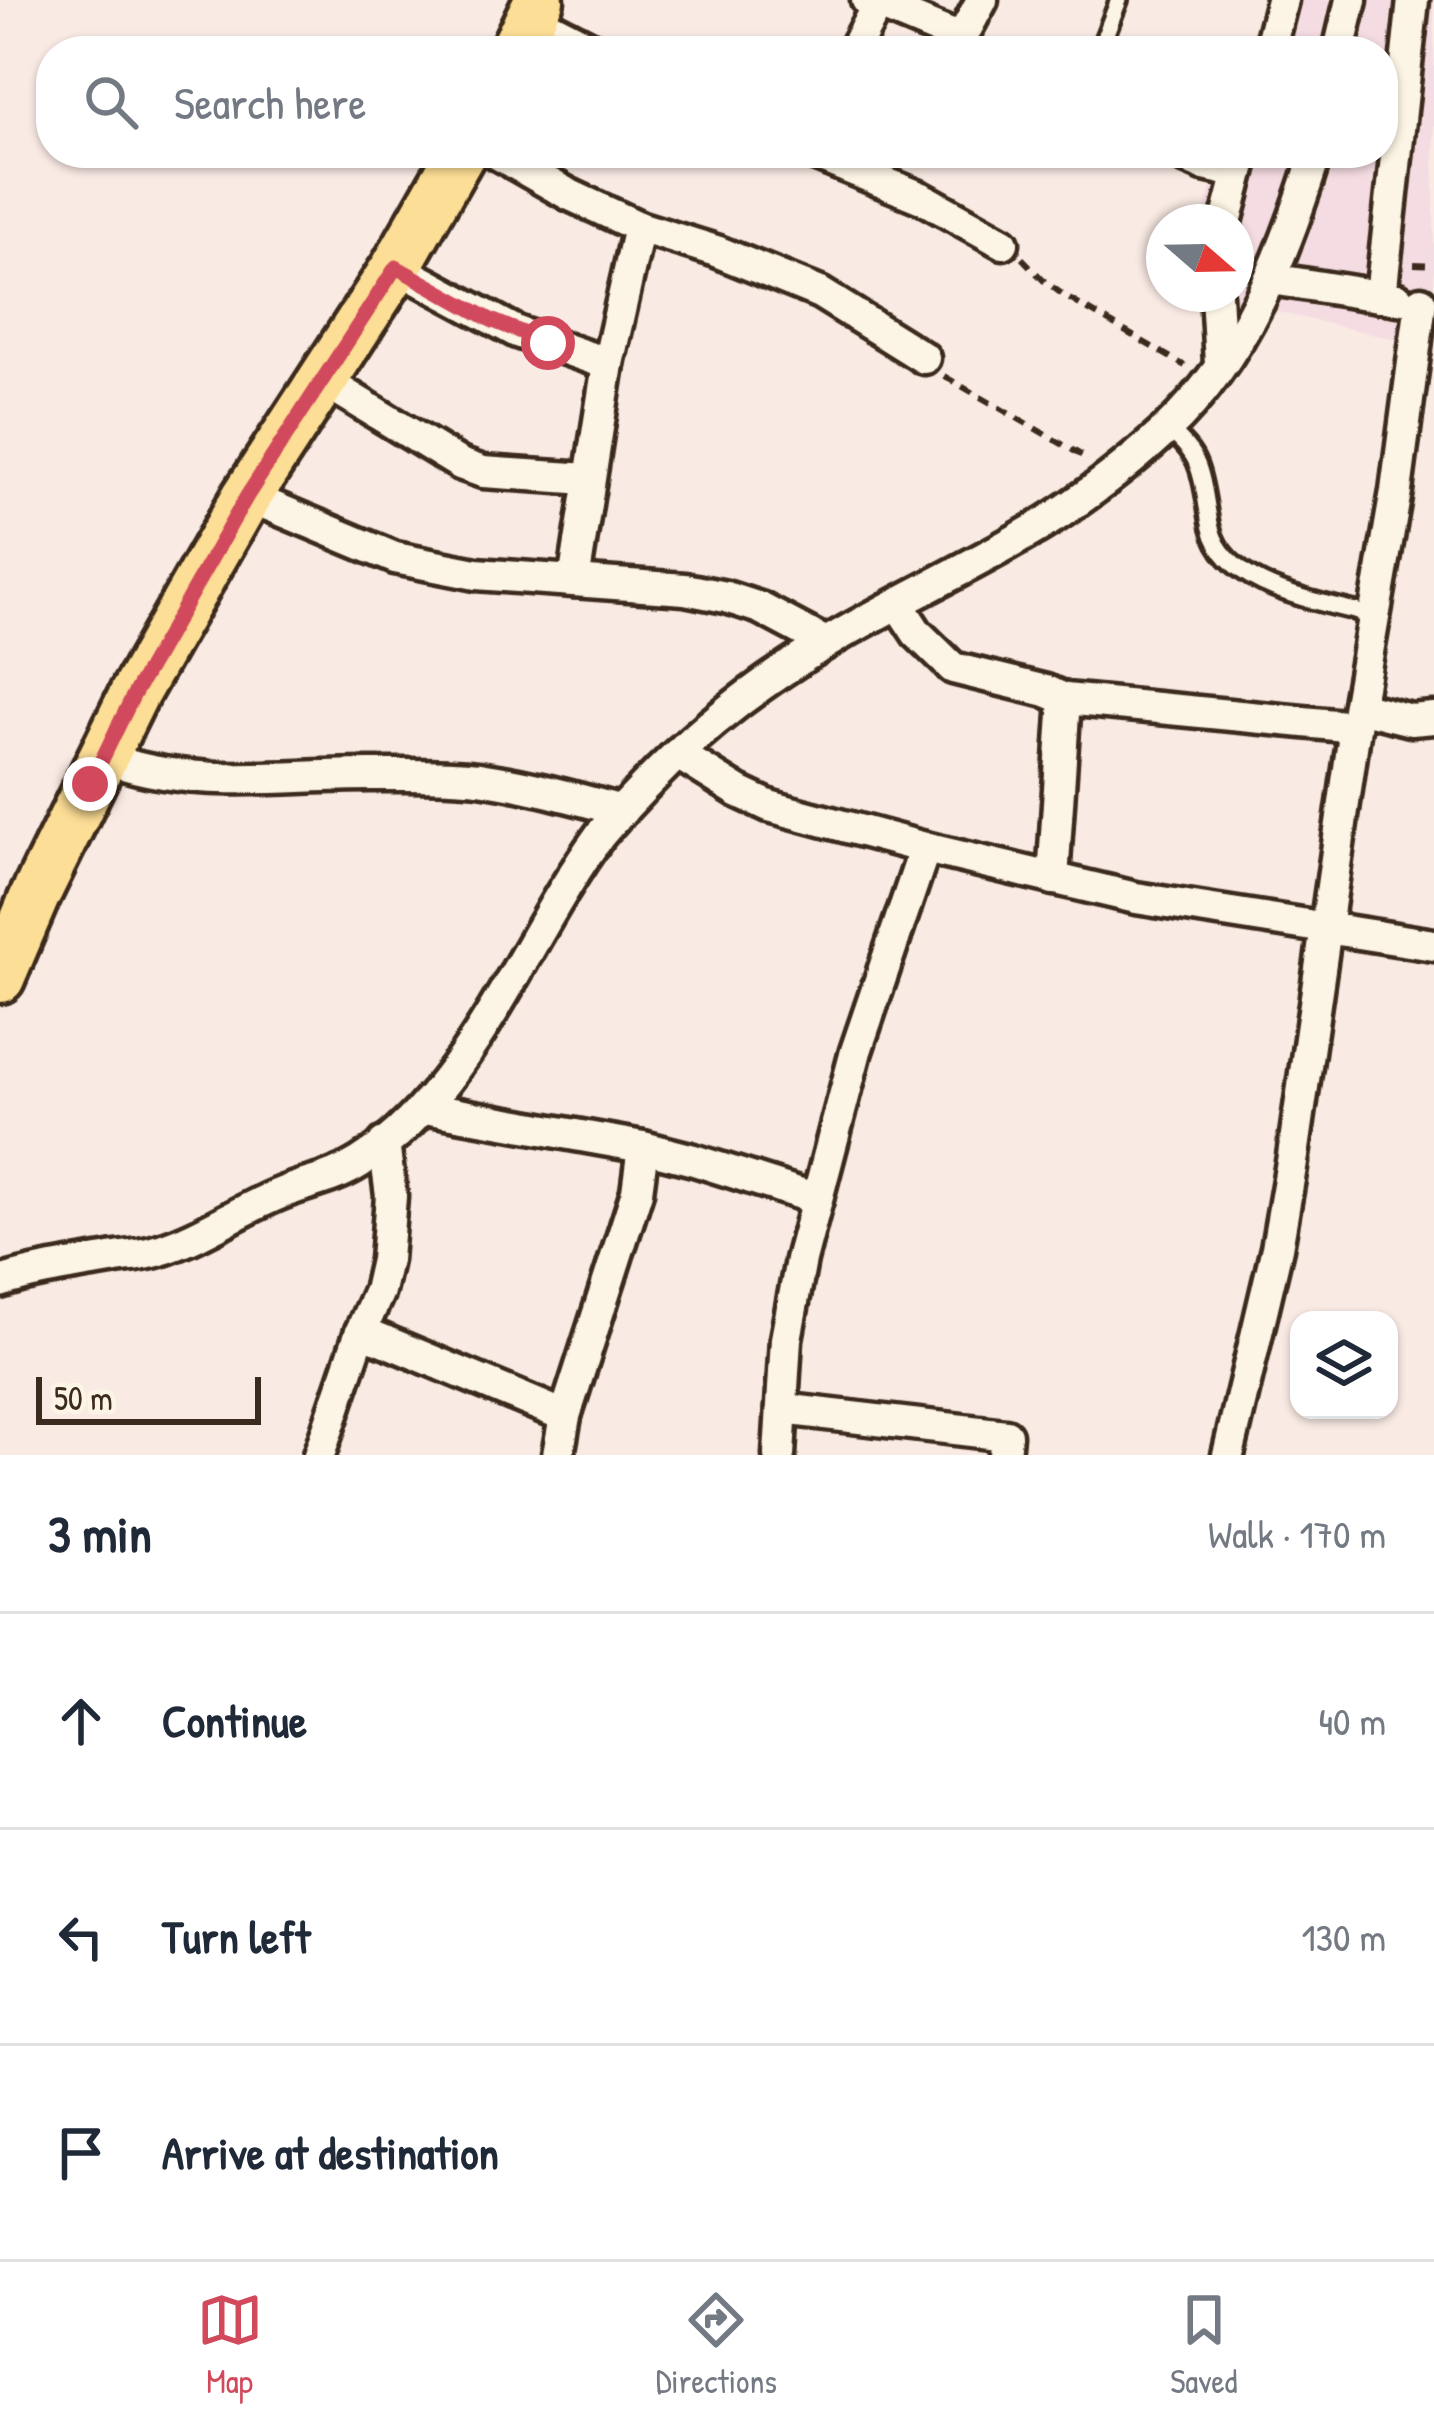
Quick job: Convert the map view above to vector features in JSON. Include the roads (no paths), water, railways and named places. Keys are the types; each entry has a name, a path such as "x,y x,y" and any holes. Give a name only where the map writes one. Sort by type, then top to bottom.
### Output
{"main road":[{"path":"0,978 134,694 247,496 396,267 452,168"}],"street":[{"path":"968,36 982,0"},
{"path":"1273,36 1282,0"},
{"path":"1343,36 1351,0"},
{"path":"1398,143 1413,0"},
{"path":"860,36 873,2 945,36"},
{"path":"528,23 560,36"},
{"path":"522,168 639,227 716,251 820,293 924,358"},
{"path":"849,168 922,198 1003,243"},
{"path":"1231,204 1240,168"},
{"path":"8,1275 160,1250 284,1192 326,1180 384,1143 424,1108 466,1051 601,835 678,754 731,707 826,644 1048,521 1168,428 1244,329 1271,279 1311,168"},
{"path":"1382,296 1395,168"},
{"path":"574,581 608,364 639,227"},
{"path":"396,267 517,332 608,364"},
{"path":"1228,1455 1277,1248 1293,1156 1357,717 1428,303 1271,279"},
{"path":"1215,372 1216,312"},
{"path":"322,379 460,464 483,472 588,479"},
{"path":"247,496 395,558 476,574 685,589 726,597 760,608 826,644"},
{"path":"898,604 917,633 953,668 1065,699 1434,718"},
{"path":"1053,879 1065,699"},
{"path":"678,754 770,806 925,848 1136,898 1434,945"},
{"path":"104,758 189,777 475,778 552,791 622,811"},
{"path":"779,1455 790,1306 856,1051 925,848"},
{"path":"424,1108 643,1147 817,1199"},
{"path":"319,1454 386,1260 391,1196 384,1143"},
{"path":"558,1455 565,1416 637,1192 643,1147"},
{"path":"361,1330 565,1416"},
{"path":"782,1409 1006,1435 1004,1455"}],"lane":[{"path":"1105,36 1119,0"},
{"path":"1192,168 1201,172 1232,168"},
{"path":"1168,428 1197,463 1212,535 1244,574 1264,585 1374,616"}]}
